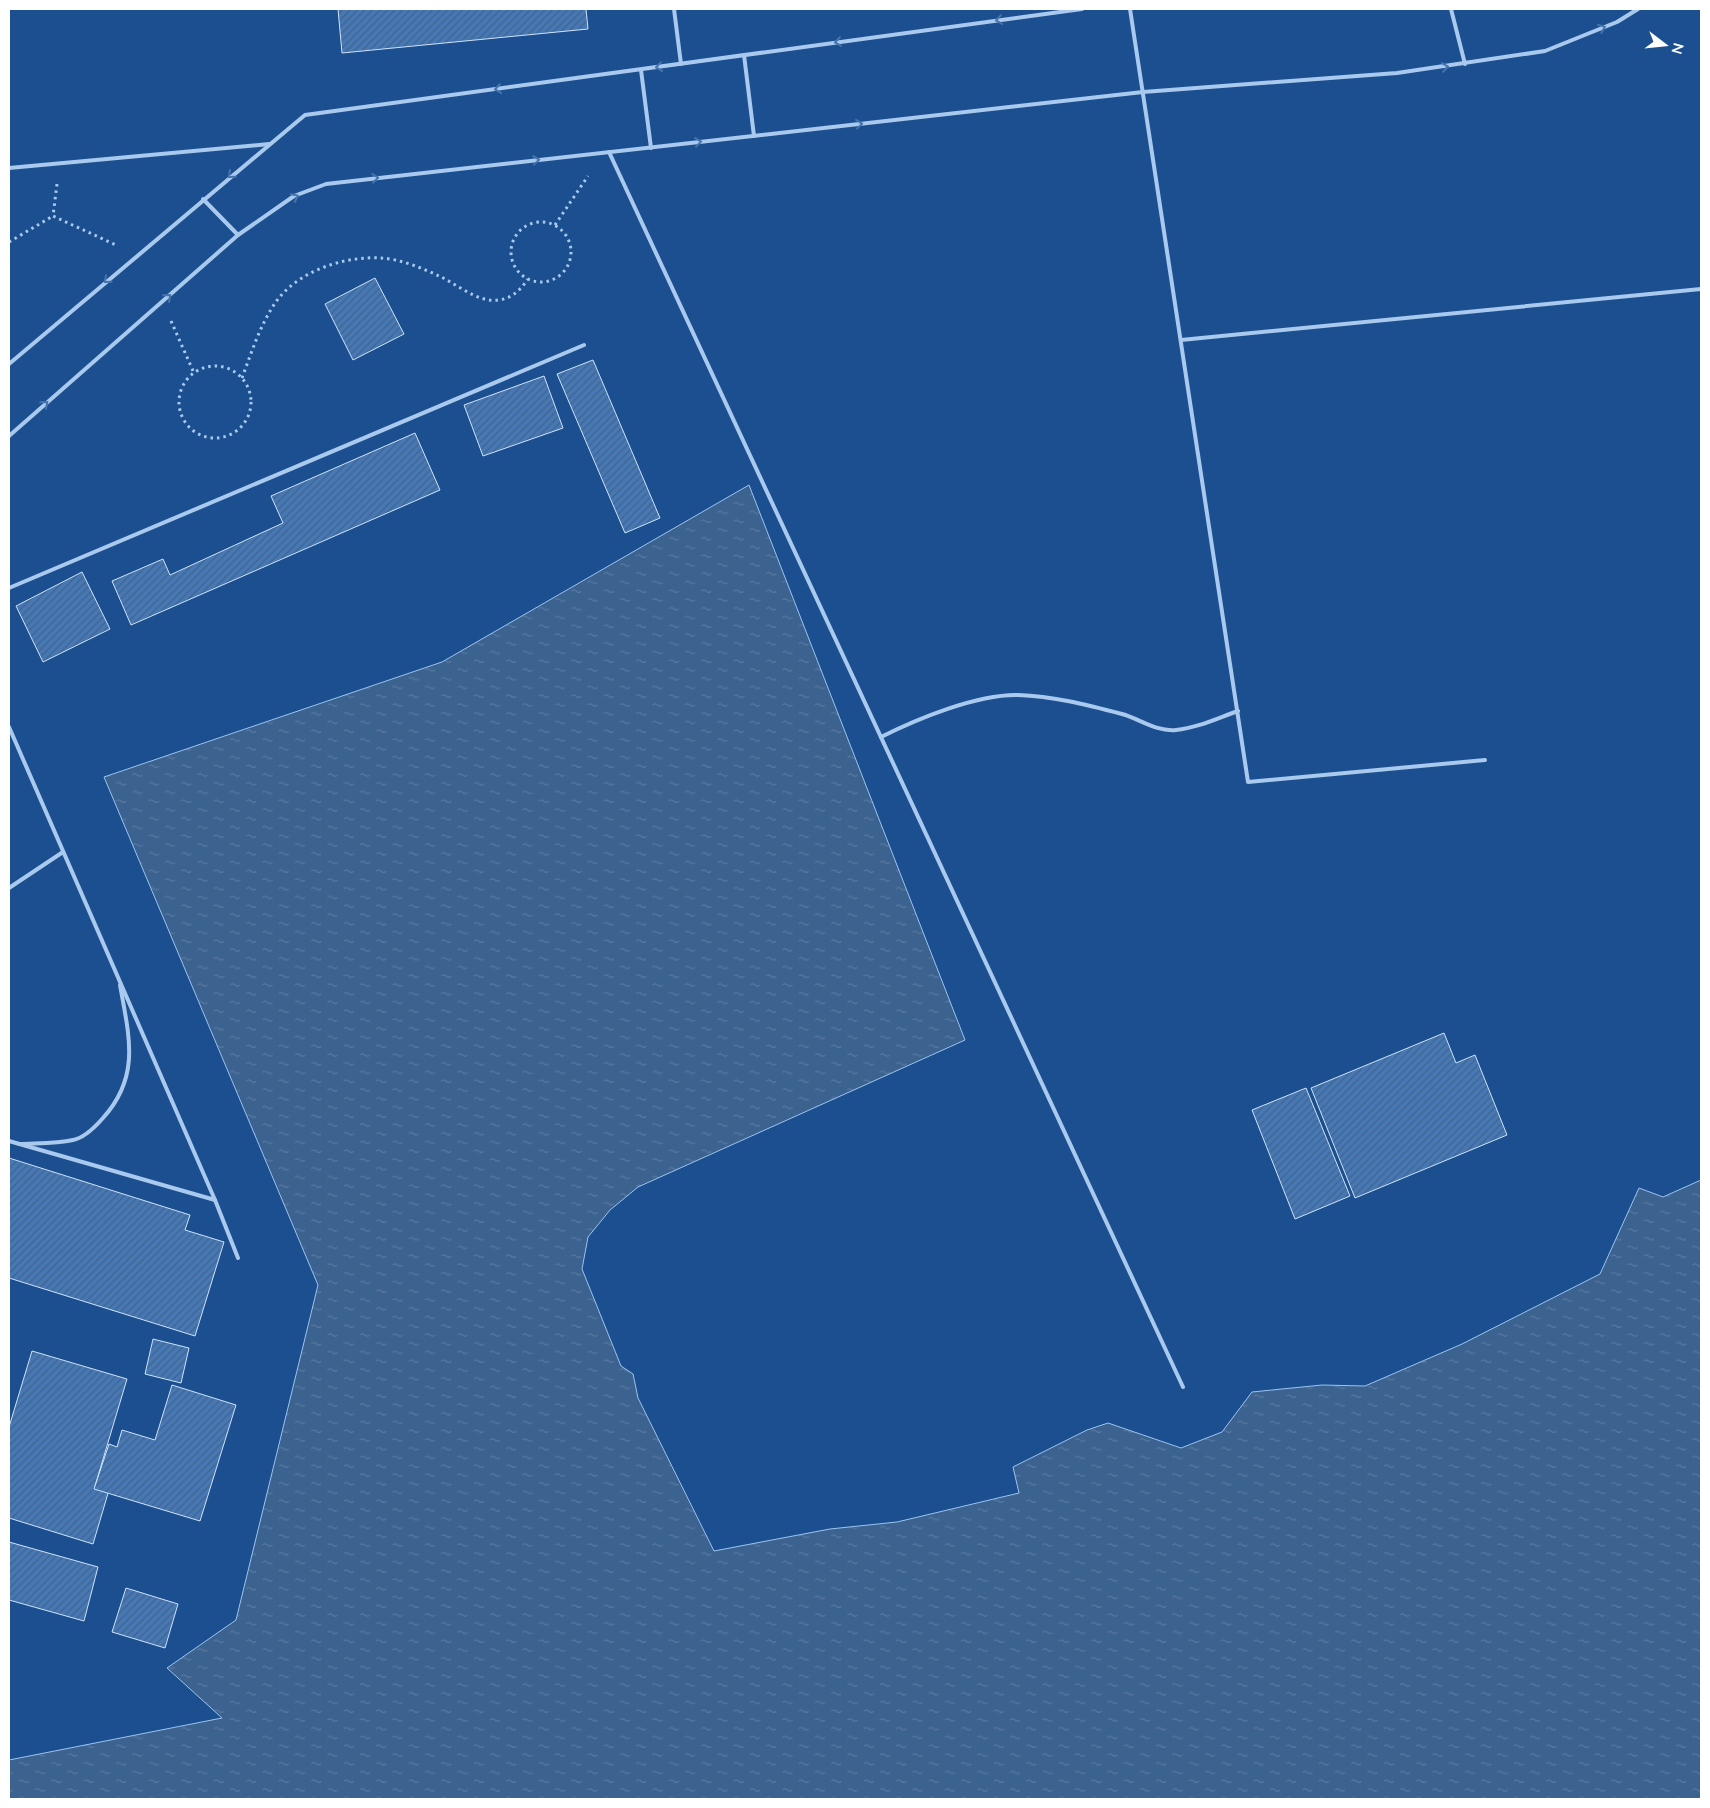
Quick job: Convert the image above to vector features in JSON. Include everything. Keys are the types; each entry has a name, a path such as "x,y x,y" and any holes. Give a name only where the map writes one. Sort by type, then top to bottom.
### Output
{"lane":[{"path":"674,9 681,64"},
{"path":"9,364 305,115 1082,9"},
{"path":"1130,9 1248,782 1485,760"},
{"path":"1450,9 1465,64"},
{"path":"9,436 238,235 294,196 326,184 1143,92 1397,73 1465,64 1545,51 1617,22 1638,9"},
{"path":"744,55 754,136"},
{"path":"641,70 651,148"},
{"path":"9,168 269,144"},
{"path":"609,152 1183,1388"},
{"path":"203,199 238,235"},
{"path":"1181,340 1701,289"},
{"path":"9,588 584,345"},
{"path":"9,355 16,358"},
{"path":"881,738 916,720 946,710 1016,695 1064,700 1124,714 1161,729 1175,730 1193,727 1238,711"},
{"path":"9,727 238,1258"},
{"path":"9,888 63,852"},
{"path":"19,1144 74,1140 96,1126 116,1104 129,1072 128,1029 118,978"},
{"path":"9,1141 214,1200"}],"path":[{"path":"555,225 589,174 599,166 614,161"},
{"path":"53,216 60,164"},
{"path":"9,242 53,216"},
{"path":"53,216 137,255"},
{"path":"537,222 555,225 568,240 571,250 570,260 558,276 543,281 528,279 514,265 512,247 515,238 528,225 537,222"},
{"path":"242,378 257,338 280,297 311,272 326,265 381,258 420,269 466,292 498,300 511,296 521,289 528,279"},
{"path":"162,302 194,373"},
{"path":"217,366 228,369 242,378 250,393 251,405 248,416 242,426 233,433 222,438 211,438 189,428 180,406 180,393 194,373 205,367 217,366"}],"water":[{"path":"749,485 965,1040 638,1187 610,1210 588,1237 582,1269 621,1366 633,1374 638,1398 714,1551 830,1529 897,1522 1019,1493 1013,1467 1087,1430 1108,1423 1181,1448 1222,1432 1252,1392 1322,1385 1365,1386 1462,1344 1600,1274 1639,1188 1663,1197 1701,1180 1701,1799 9,1799 9,1760 222,1718 167,1668 236,1620 318,1285 104,777 442,662"}],"building":[{"path":"338,9 586,9 588,29 342,53"},
{"path":"375,278 404,334 353,360 325,304"},
{"path":"593,360 660,518 625,533 557,374"},
{"path":"544,376 563,428 483,456 464,405"},
{"path":"415,433 440,490 131,625 112,581 163,559 170,575 283,523 271,496"},
{"path":"82,572 110,629 43,662 16,606"},
{"path":"1444,1033 1456,1063 1475,1055 1507,1135 1355,1198 1311,1088"},
{"path":"1306,1088 1350,1196 1295,1219 1252,1110"},
{"path":"9,1158 190,1215 185,1230 224,1242 195,1336 9,1278"},
{"path":"153,1339 189,1348 181,1383 145,1374"},
{"path":"32,1351 127,1379 95,1486 109,1490 93,1544 9,1518 9,1427"},
{"path":"172,1385 236,1405 200,1521 94,1489 109,1444 117,1447 122,1430 155,1440"},
{"path":"9,1542 98,1567 84,1621 9,1600"},
{"path":"126,1588 178,1604 165,1648 112,1632"}]}
